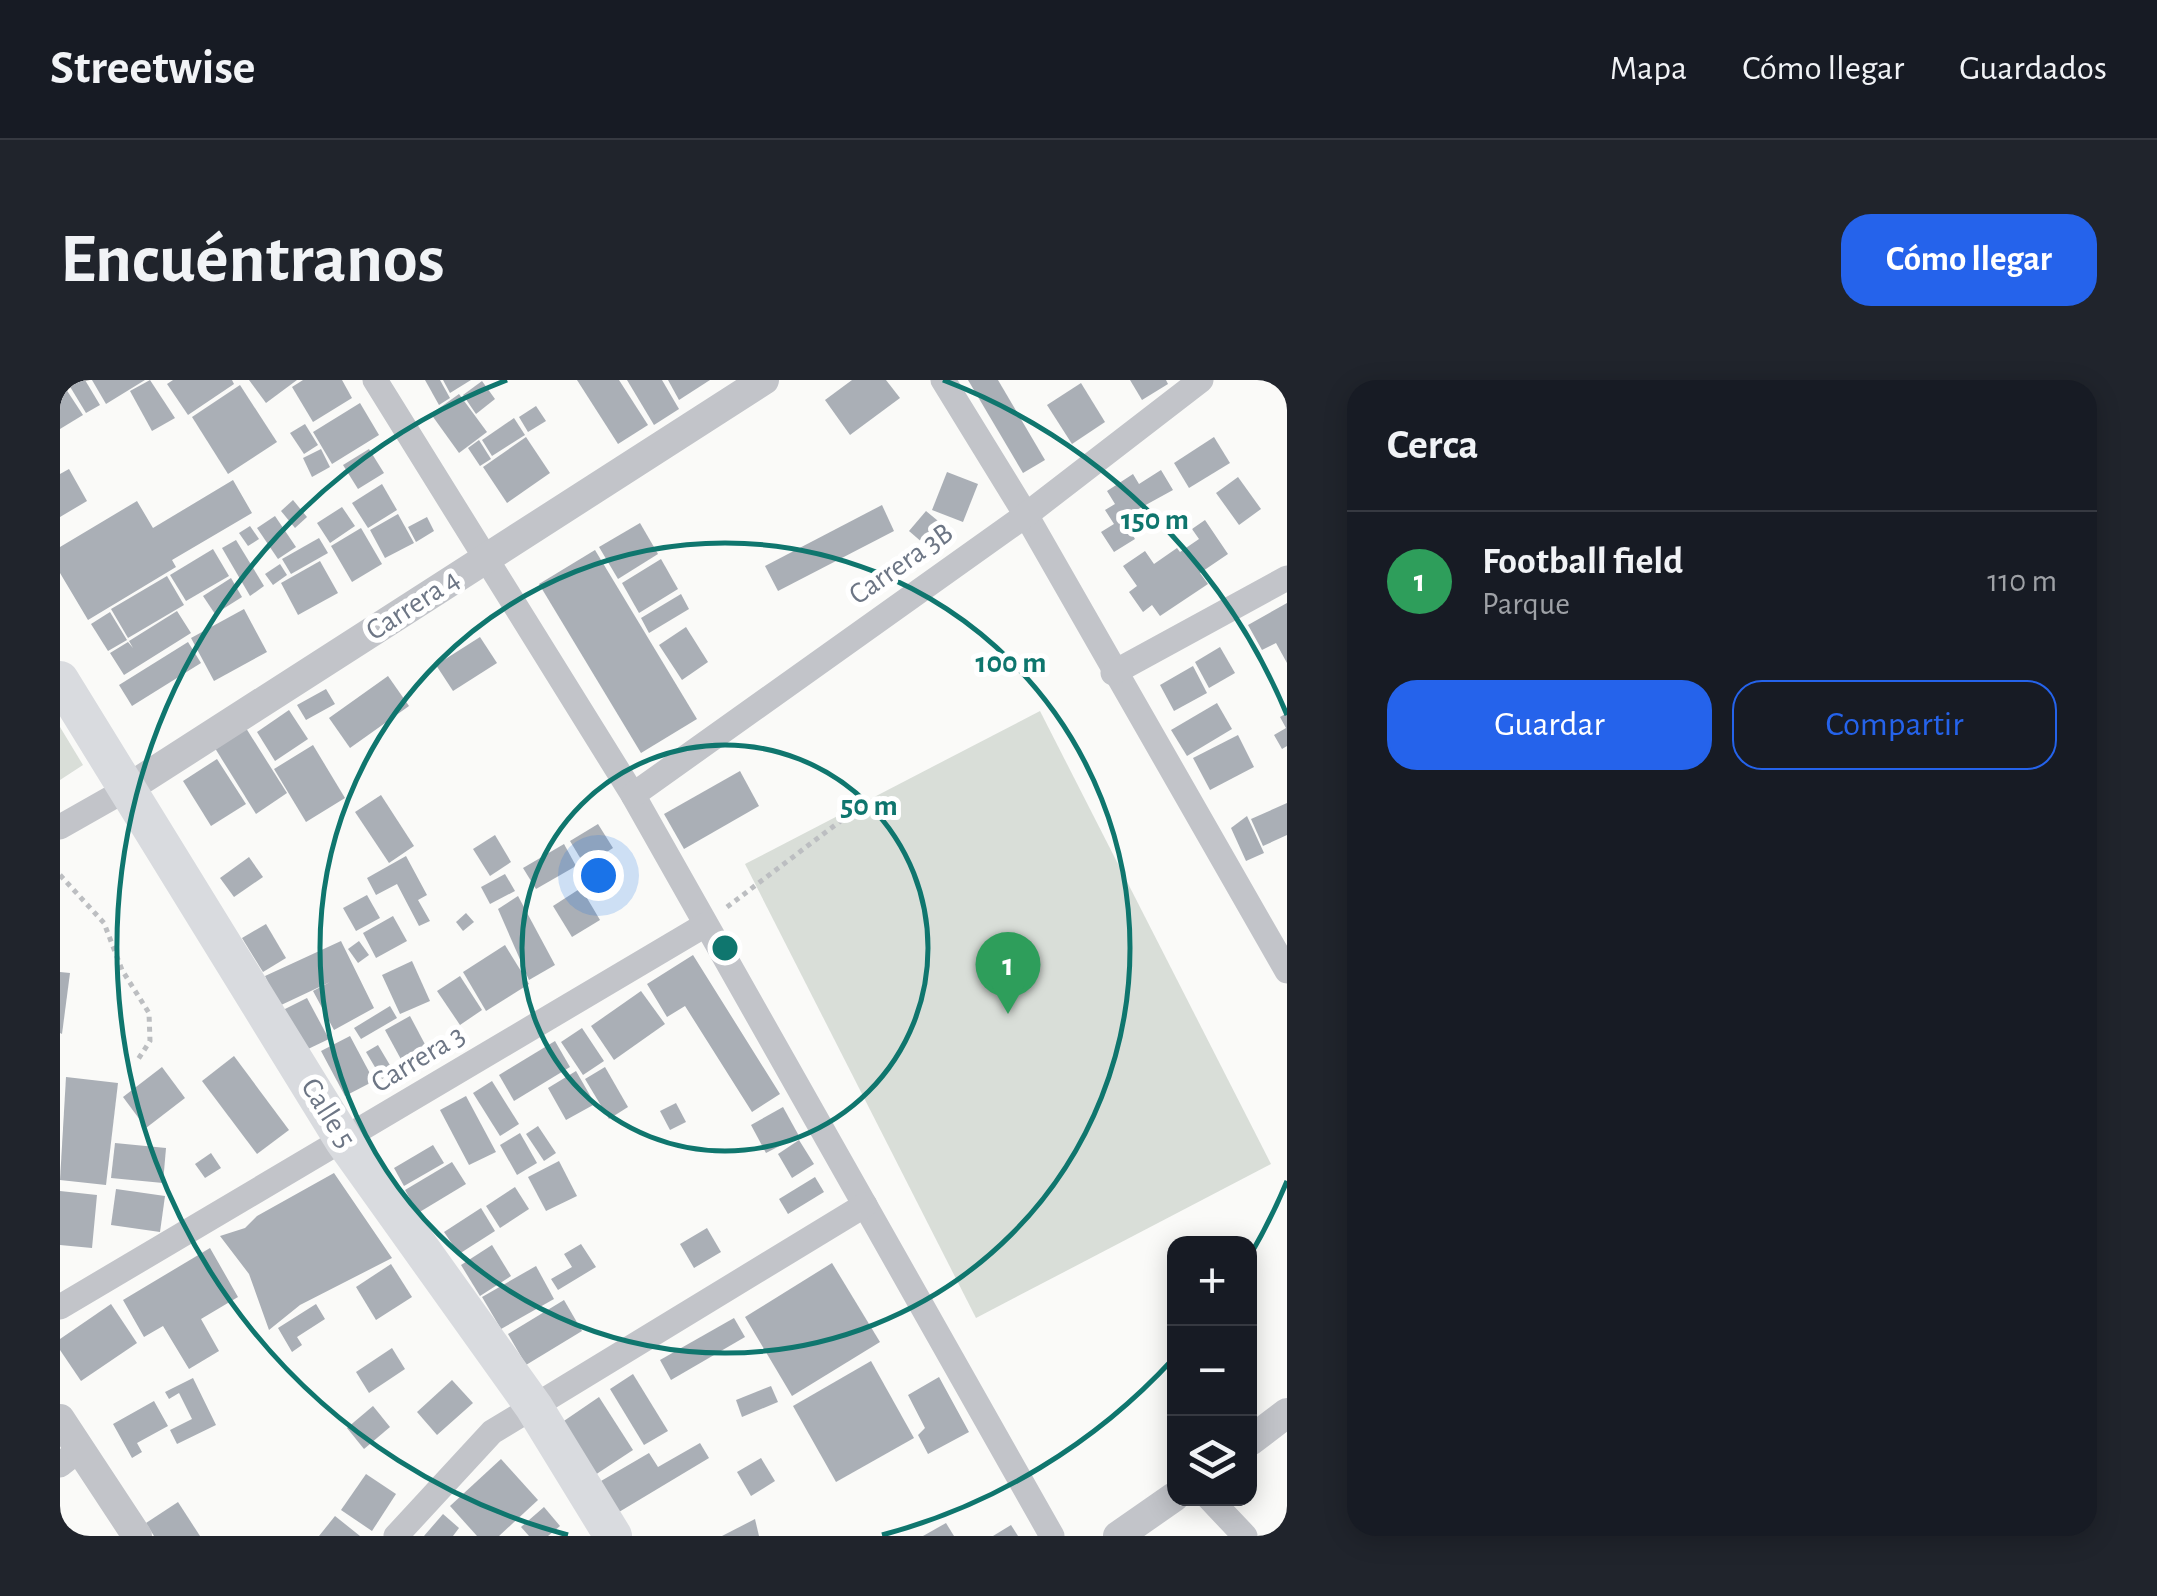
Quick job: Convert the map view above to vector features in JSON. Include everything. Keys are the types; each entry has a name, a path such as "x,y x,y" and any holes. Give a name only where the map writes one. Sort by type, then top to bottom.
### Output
{"main road":[{"name":"Calle 5","path":"60,680 344,1141 534,1407 613,1536"}],"street":[{"path":"377,380 633,795 1052,1536"},
{"name":"Carrera 4","path":"60,827 127,789 764,380"},
{"path":"943,380 1026,515 1287,971"},
{"name":"Carrera 3B","path":"633,795 1026,515 1201,380"},
{"path":"1113,673 1287,578"},
{"name":"Carrera 3","path":"60,1307 705,925"},
{"path":"396,1536 492,1432 866,1205"},
{"path":"1257,1436 1287,1413"},
{"path":"60,1419 70,1458 138,1536"},
{"path":"1118,1536 1167,1502"},
{"path":"1217,1506 1245,1536"}],"path":[{"path":"705,925 851,812"},
{"path":"60,875 104,923 122,970 149,1012 150,1041 138,1060"}],"shaded area":[{"path":"1040,711 1271,1164 976,1318 745,864"},
{"path":"60,727 83,765 60,780"}],"building":[{"path":"60,380 83,415 60,429"},
{"path":"66,380 85,380 100,405 86,413"},
{"path":"92,380 145,380 106,404"},
{"path":"150,380 175,418 152,431 130,391"},
{"path":"173,380 232,380 234,384 188,415 167,384"},
{"path":"249,380 297,380 266,403"},
{"path":"303,380 342,380 352,398 313,422 292,387"},
{"path":"425,380 440,380 450,398 439,405"},
{"path":"443,380 471,380 450,393"},
{"path":"577,380 619,380 648,425 618,444"},
{"path":"627,380 662,380 679,409 654,425"},
{"path":"668,380 710,380 679,400"},
{"path":"852,380 886,380 900,398 850,435 825,400"},
{"path":"968,380 998,380 1045,460 1023,473"},
{"path":"1130,380 1166,380 1168,384 1142,400"},
{"path":"482,381 495,399 476,414 463,395"},
{"path":"1081,383 1105,422 1072,444 1047,405"},
{"path":"240,385 277,442 228,474 192,417"},
{"path":"459,394 487,432 459,453 431,414"},
{"path":"360,403 379,435 332,464 313,432"},
{"path":"536,406 546,421 528,432 519,417"},
{"path":"514,418 525,435 492,456 482,440"},
{"path":"305,424 318,445 304,454 290,433"},
{"path":"526,437 550,473 507,503 483,467"},
{"path":"1214,437 1230,463 1189,488 1174,463"},
{"path":"479,440 491,459 480,466 468,448"},
{"path":"321,449 330,467 312,477 303,458"},
{"path":"369,449 384,473 358,489 343,465"},
{"path":"69,469 87,501 60,517 60,474"},
{"path":"1161,470 1173,490 1122,518 1135,539 1114,552 1101,532 1114,524 1105,510 1115,504 1107,491 1133,474 1139,484"},
{"path":"947,472 978,484 963,522 932,510"},
{"path":"1238,477 1261,509 1239,525 1216,493"},
{"path":"233,480 252,513 172,560 176,567 88,620 60,573 60,547 137,501 153,528"},
{"path":"382,484 397,510 368,528 352,503"},
{"path":"293,500 307,517 295,528 281,511"},
{"path":"882,505 894,531 778,591 765,566"},
{"path":"342,507 355,526 330,543 317,523"},
{"path":"926,511 955,535 938,556 909,531"},
{"path":"398,514 414,543 385,558 370,530"},
{"path":"275,516 296,547 278,559 257,528"},
{"path":"427,517 434,531 416,542 408,527"},
{"path":"1205,520 1228,554 1200,573 1208,584 1160,616 1152,605 1143,612 1129,592 1137,586 1123,566 1145,551 1154,564 1177,548 1180,552 1199,539 1192,529"},
{"path":"640,523 658,554 618,579 599,547"},
{"path":"250,526 259,539 248,546 239,533"},
{"path":"361,528 382,564 352,582 331,546"},
{"path":"319,538 328,553 291,574 282,559"},
{"path":"236,540 264,586 250,596 222,548"},
{"path":"213,549 229,576 186,601 170,575"},
{"path":"595,550 697,719 641,753 539,584"},
{"path":"661,559 678,589 639,613 622,583"},
{"path":"320,561 338,593 298,615 281,583"},
{"path":"280,564 287,575 273,585 265,574"},
{"path":"167,576 184,605 128,638 111,609"},
{"path":"231,578 242,597 215,614 203,596"},
{"path":"681,594 689,609 649,633 641,618"},
{"path":"1287,603 1287,663 1276,643 1262,650 1248,625"},
{"path":"244,609 267,652 214,681 191,638"},
{"path":"177,611 191,633 124,675 110,653 128,642 133,648 129,641"},
{"path":"110,612 127,640 108,651 91,624"},
{"path":"686,627 708,662 682,680 659,645"},
{"path":"480,637 497,663 453,691 436,665"},
{"path":"188,642 201,663 132,706 119,685"},
{"path":"1220,647 1235,673 1209,688 1195,662"},
{"path":"1193,666 1207,693 1174,711 1160,685"},
{"path":"388,676 409,706 350,748 329,718"},
{"path":"326,689 335,704 306,720 297,705"},
{"path":"1217,703 1232,729 1187,756 1171,730"},
{"path":"289,710 308,739 275,761 257,732"},
{"path":"1287,713 1287,746 1282,749 1274,735 1286,728 1280,717"},
{"path":"244,725 287,793 256,814 213,745"},
{"path":"1238,735 1254,767 1210,790 1193,758"},
{"path":"313,745 345,798 306,822 274,769"},
{"path":"217,759 246,804 211,826 183,781"},
{"path":"740,771 759,806 684,849 664,814"},
{"path":"381,795 414,846 389,863 355,812"},
{"path":"1287,803 1287,835 1263,846 1251,819"},
{"path":"1247,816 1264,853 1246,861 1231,828"},
{"path":"598,824 613,848 585,866 570,841"},
{"path":"495,835 511,862 490,876 473,849"},
{"path":"564,844 576,866 536,889 523,868"},
{"path":"406,856 427,895 418,900 430,921 419,926 397,884 376,895 367,878"},
{"path":"249,857 263,877 234,897 220,878"},
{"path":"505,874 515,891 490,904 481,887"},
{"path":"581,888 600,920 572,937 553,906"},
{"path":"367,895 380,918 356,931 343,908"},
{"path":"518,896 555,965 529,980 498,909"},
{"path":"466,913 474,922 463,931 456,922"},
{"path":"393,916 407,941 376,958 363,933"},
{"path":"266,924 286,958 263,972 242,938"},
{"path":"341,941 374,1008 334,1030 313,991 330,982 279,1006 265,976"},
{"path":"359,941 369,955 358,963 348,949"},
{"path":"505,945 529,984 486,1011 463,972"},
{"path":"693,955 780,1094 752,1112 685,1006 667,1017 647,984"},
{"path":"412,961 430,1001 400,1014 382,975"},
{"path":"60,972 70,973 62,1034 60,1033"},
{"path":"460,976 482,1010 460,1025 437,991"},
{"path":"641,991 665,1024 614,1060 591,1026"},
{"path":"307,998 329,1039 306,1050 283,1010"},
{"path":"390,1006 397,1018 361,1039 354,1028"},
{"path":"410,1016 428,1050 403,1063 385,1030"},
{"path":"582,1028 604,1061 583,1075 561,1042"},
{"path":"350,1036 374,1081 345,1096 321,1051"},
{"path":"555,1041 570,1067 514,1101 499,1075"},
{"path":"378,1045 394,1072 382,1079 366,1052"},
{"path":"234,1056 289,1130 257,1154 202,1081"},
{"path":"162,1067 185,1098 146,1128 123,1097"},
{"path":"605,1067 628,1107 609,1119 585,1079"},
{"path":"576,1071 595,1104 566,1120 548,1088"},
{"path":"66,1077 118,1083 106,1185 60,1180"},
{"path":"492,1081 519,1124 500,1136 473,1093"},
{"path":"466,1096 496,1152 469,1165 440,1110"},
{"path":"676,1103 686,1122 670,1130 660,1111"},
{"path":"783,1107 799,1136 766,1153 751,1125"},
{"path":"538,1126 556,1153 544,1161 526,1134"},
{"path":"520,1133 537,1163 517,1175 500,1145"},
{"path":"799,1140 814,1164 792,1178 778,1154"},
{"path":"115,1143 166,1148 163,1183 111,1178"},
{"path":"433,1145 444,1163 404,1186 394,1168"},
{"path":"211,1153 221,1168 205,1178 195,1164"},
{"path":"559,1161 577,1196 546,1211 528,1177"},
{"path":"452,1162 466,1184 418,1213 405,1190"},
{"path":"334,1173 392,1258 300,1305 269,1330 249,1274 220,1236 245,1228 257,1216"},
{"path":"815,1177 824,1192 788,1214 779,1199"},
{"path":"515,1187 529,1209 500,1228 486,1206"},
{"path":"116,1189 165,1196 160,1232 111,1225"},
{"path":"60,1191 97,1195 92,1248 60,1245"},
{"path":"481,1208 495,1231 459,1254 444,1232"},
{"path":"707,1228 721,1252 694,1268 680,1244"},
{"path":"581,1244 596,1267 558,1290 551,1279 572,1267 564,1254"},
{"path":"492,1245 511,1276 480,1296 461,1265"},
{"path":"210,1248 238,1297 201,1319 219,1351 189,1369 163,1326 144,1337 123,1300"},
{"path":"832,1263 880,1342 792,1396 745,1317"},
{"path":"391,1264 412,1297 376,1320 356,1287"},
{"path":"536,1266 554,1299 501,1329 482,1297"},
{"path":"564,1300 582,1331 526,1365 508,1334"},
{"path":"111,1304 137,1343 81,1381 60,1350 60,1339"},
{"path":"316,1304 325,1319 297,1337 302,1345 292,1352 278,1328"},
{"path":"734,1318 745,1337 671,1380 660,1360"},
{"path":"392,1348 405,1369 369,1393 356,1372"},
{"path":"871,1361 914,1438 836,1482 793,1406"},
{"path":"633,1374 668,1431 644,1445 610,1389"},
{"path":"939,1377 969,1432 928,1454 918,1435 925,1428 908,1395"},
{"path":"193,1378 216,1425 177,1444 170,1430 192,1419 179,1393 169,1399 165,1392"},
{"path":"452,1380 473,1403 437,1435 417,1412"},
{"path":"771,1386 778,1402 742,1417 736,1400"},
{"path":"599,1397 633,1450 592,1477 558,1425"},
{"path":"154,1401 168,1426 137,1443 142,1452 132,1458 113,1424"},
{"path":"373,1406 390,1427 364,1449 347,1428"},
{"path":"700,1443 709,1458 619,1512 601,1481 649,1453 658,1467"},
{"path":"761,1458 775,1481 751,1496 737,1472"},
{"path":"501,1459 538,1500 499,1536 477,1536 450,1506"},
{"path":"366,1474 396,1494 372,1531 341,1510"},
{"path":"178,1502 200,1536 154,1536 146,1523"},
{"path":"544,1507 560,1526 548,1536 529,1536 521,1527"},
{"path":"443,1514 459,1528 453,1536 424,1536"},
{"path":"335,1516 360,1536 319,1536"},
{"path":"755,1519 759,1536 722,1536"},
{"path":"946,1523 954,1536 923,1536"},
{"path":"1011,1525 1018,1536 993,1536"}],"place":[{"name":"Football field","path":"1008,1014"}]}
